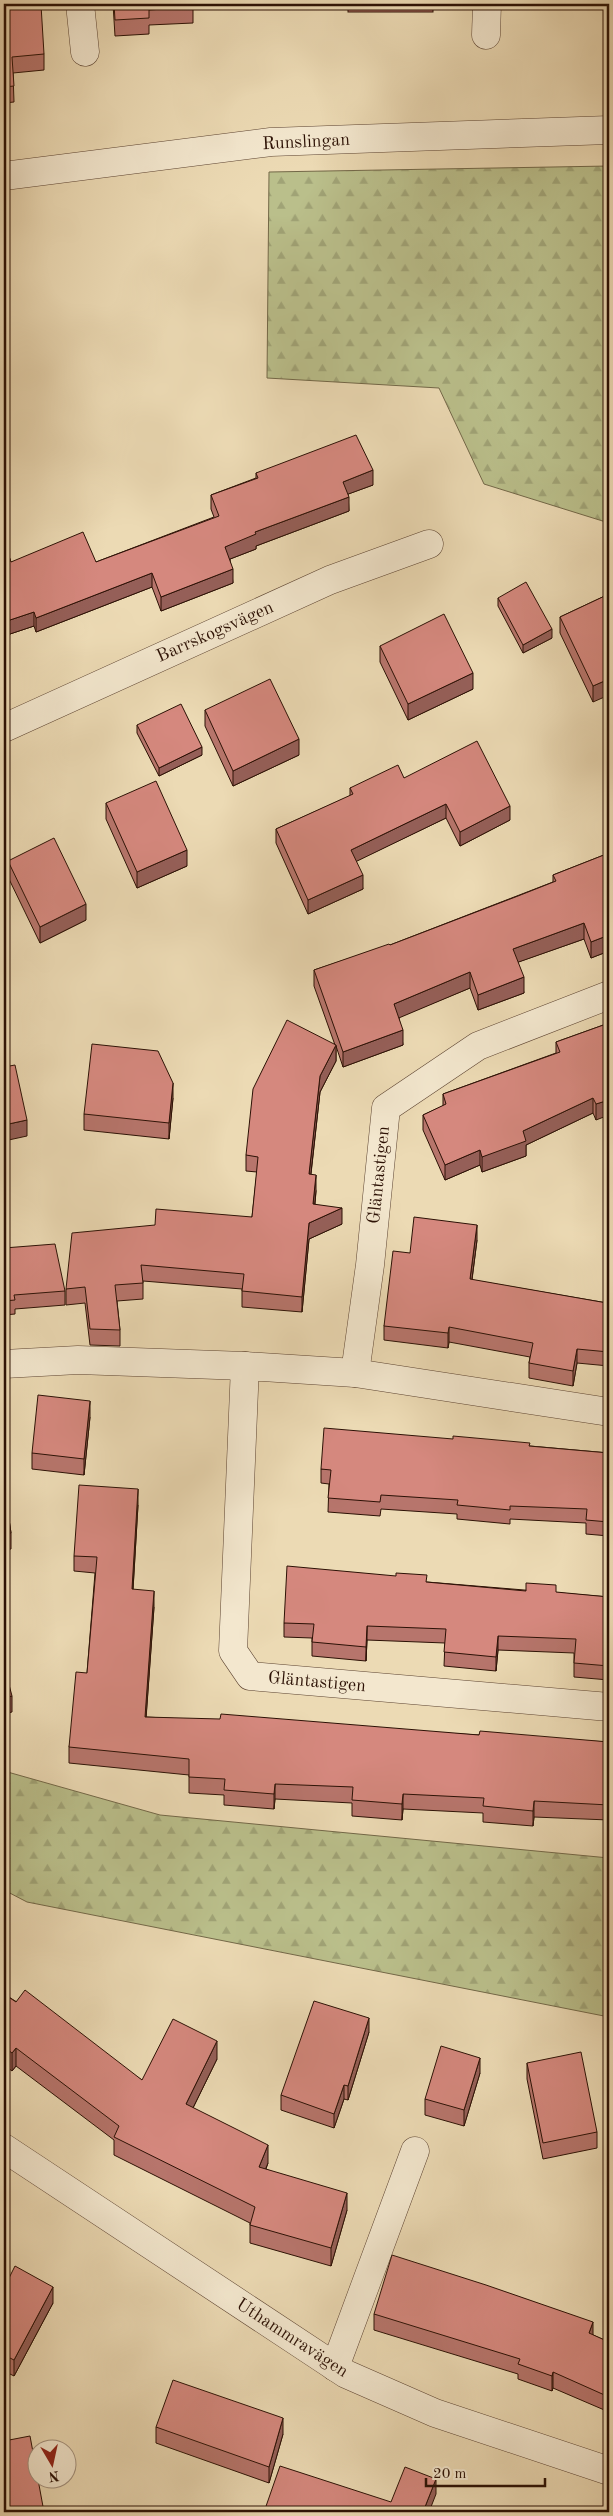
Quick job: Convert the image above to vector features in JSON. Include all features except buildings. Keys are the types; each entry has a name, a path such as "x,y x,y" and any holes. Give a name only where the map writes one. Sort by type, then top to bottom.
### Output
{"street":[{"path":"80,4 85,52"},
{"path":"486,35 487,4"},
{"name":"Runslingan","path":"4,176 271,142 609,130"},
{"name":"Barrskogsvägen","path":"4,728 330,580 429,544"},
{"name":"Gläntastigen","path":"355,1373 370,1265 386,1108 478,1046 609,995"},
{"path":"4,1364 78,1360 245,1366 355,1373 609,1412"},
{"name":"Gläntastigen","path":"245,1366 233,1651 250,1676 609,1707"},
{"name":"Uthammravägen","path":"4,2148 335,2367 435,2413 609,2471"},
{"path":"335,2367 415,2151"}],"green space":[{"path":"609,166 609,523 484,484 439,388 267,378 269,172"},
{"path":"4,1771 160,1815 609,1858 609,2017 27,1902 4,1890"}]}
